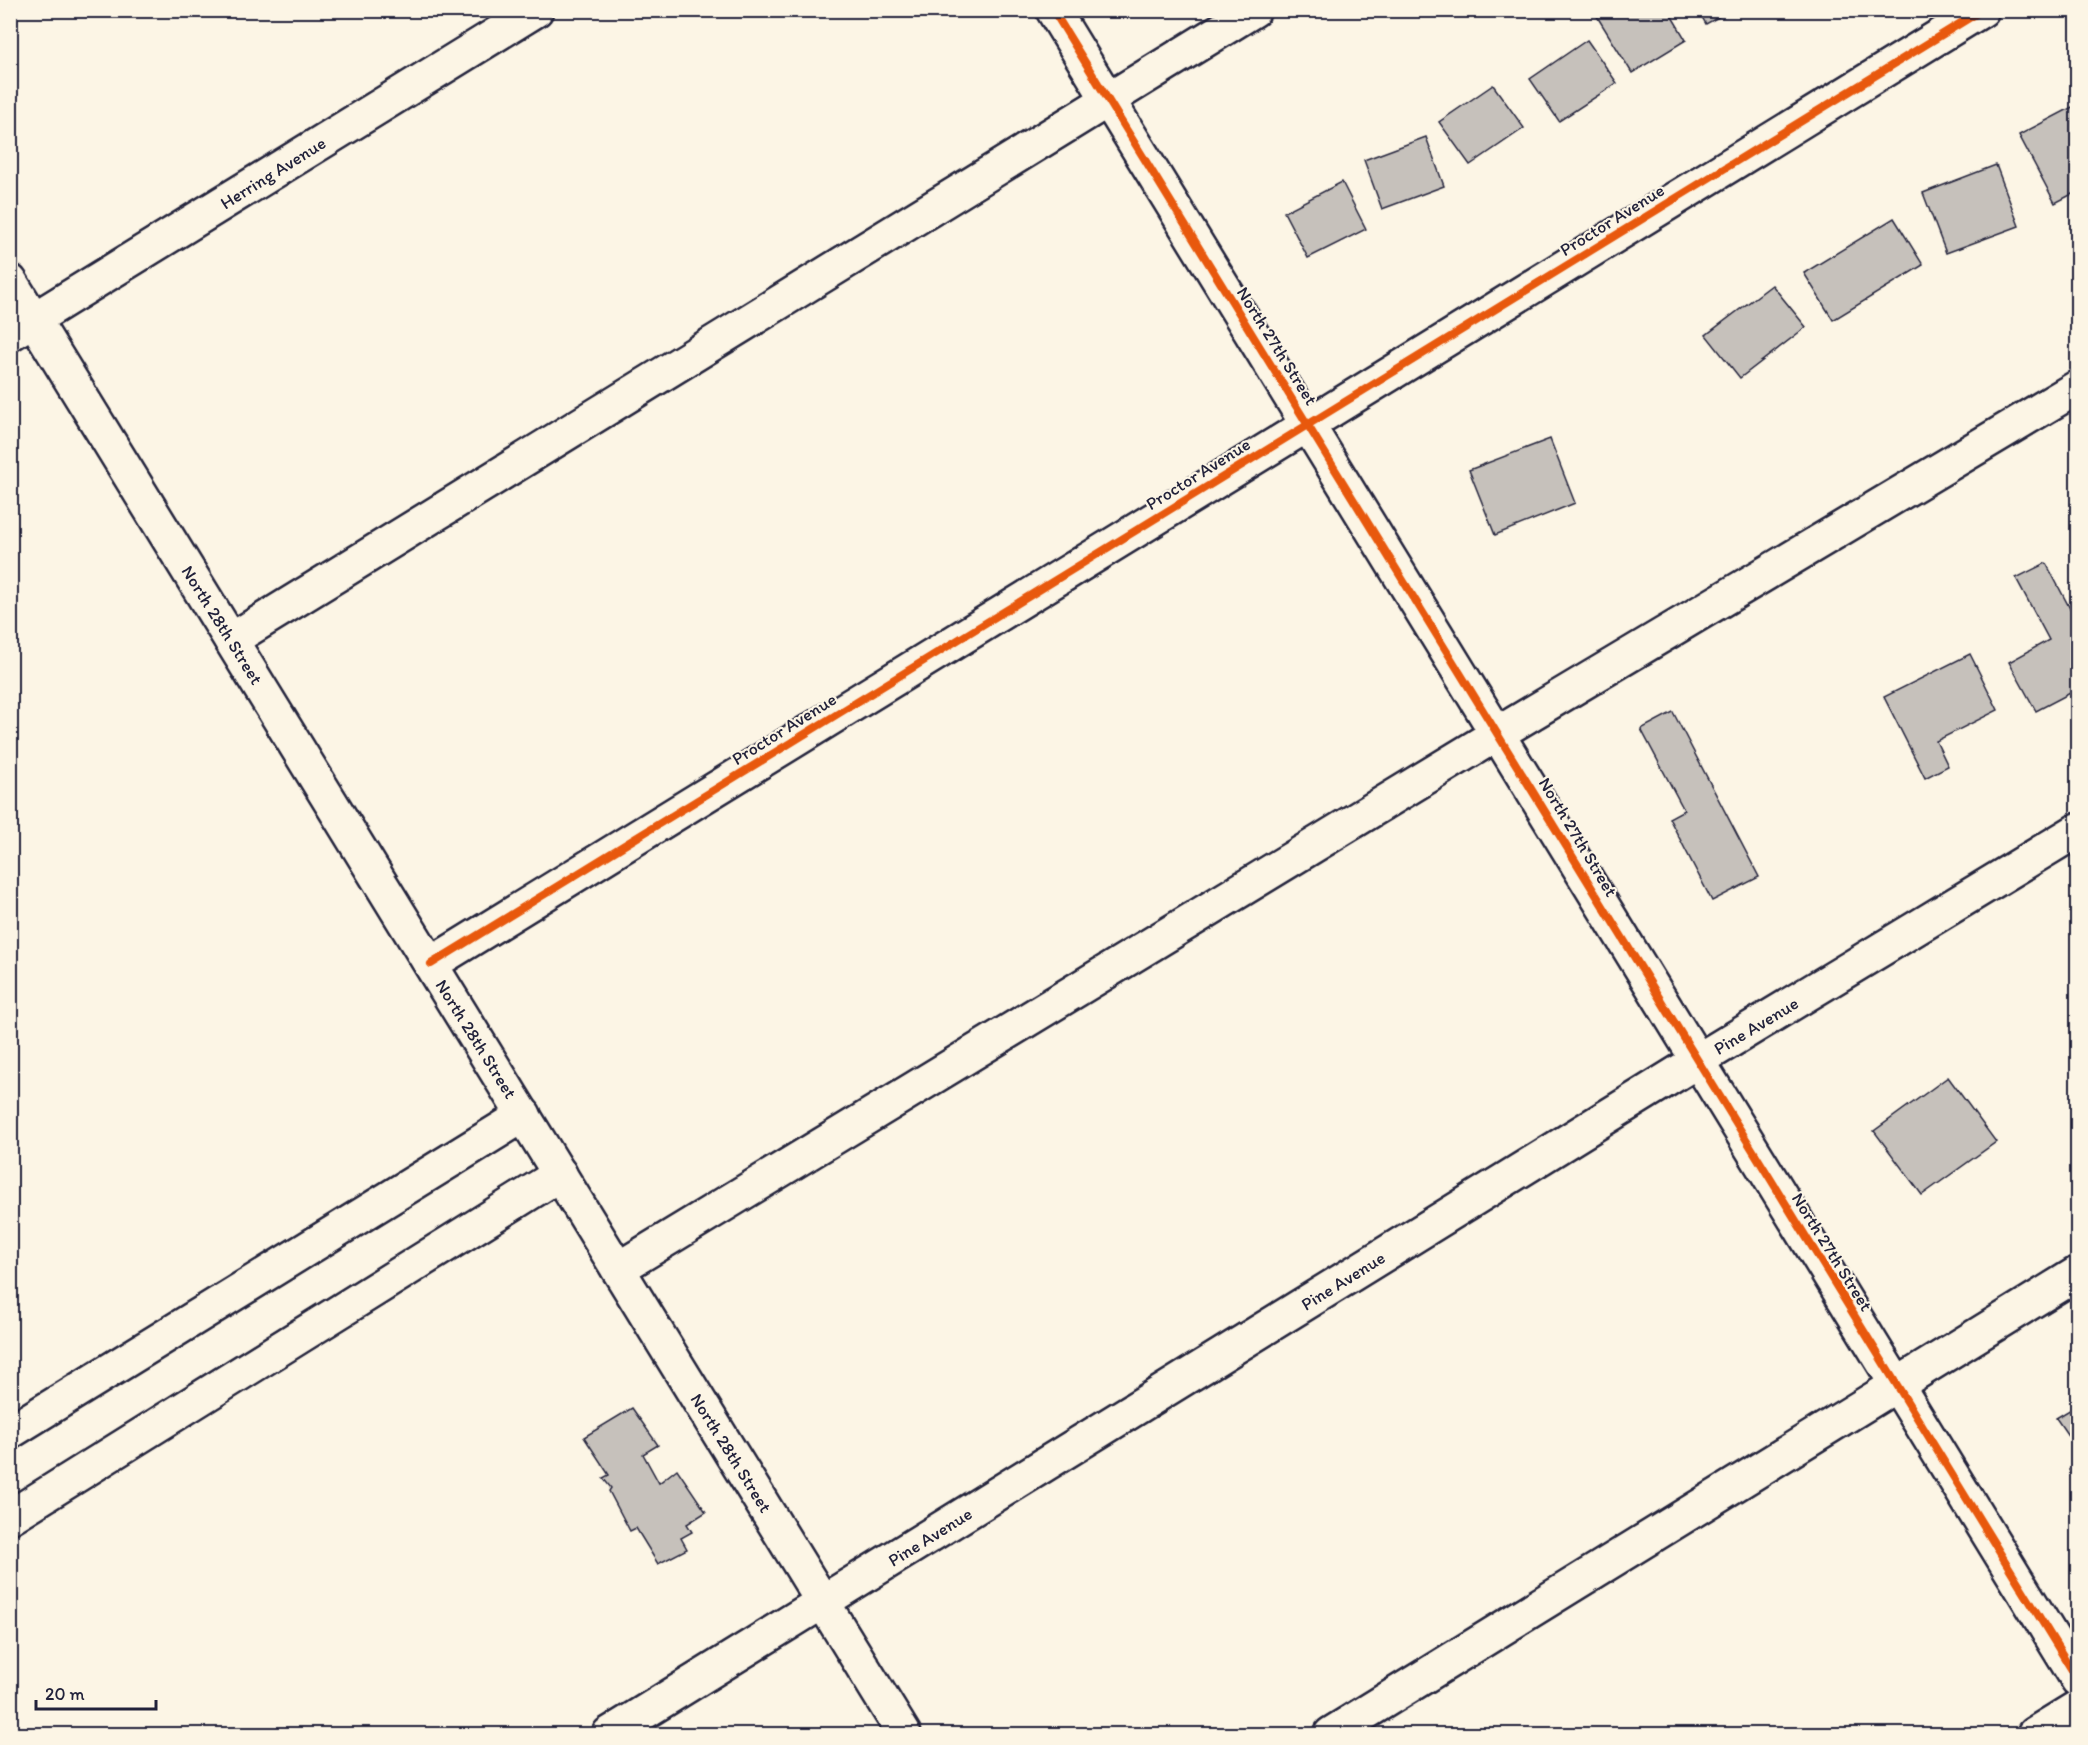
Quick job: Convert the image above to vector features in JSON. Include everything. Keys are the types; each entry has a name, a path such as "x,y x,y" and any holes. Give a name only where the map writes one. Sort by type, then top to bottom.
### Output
{"street":[{"name":"Herring Avenue","path":"22,327 536,10"},
{"name":"North 27th Street","path":"1053,10 2078,1680"},
{"path":"231,640 1254,10"},
{"name":"Proctor Avenue","path":"431,964 1982,10"},
{"name":"North 28th Street","path":"10,282 22,327 231,640 904,1734"},
{"path":"618,1269 1497,734 2078,387"},
{"name":"Pine Avenue","path":"609,1734 1697,1061 2078,830"},
{"path":"10,1432 524,1115"},
{"path":"10,1517 560,1174"},
{"path":"1331,1734 2078,1273"},
{"path":"2034,1734 2078,1707"}],"building":[{"path":"1593,10 1668,10 1686,40 1632,73"},
{"path":"1698,10 1731,10 1706,24"},
{"path":"1587,40 1617,83 1559,121 1530,79"},
{"path":"1493,85 1524,128 1470,165 1439,122"},
{"path":"2078,104 2078,191 2055,203 2019,135"},
{"path":"1426,137 1444,186 1382,209 1364,160"},
{"path":"1996,165 2019,226 1946,253 1923,193"},
{"path":"1342,182 1366,229 1308,258 1284,212"},
{"path":"1894,218 1923,265 1833,320 1804,273"},
{"path":"1772,285 1806,327 1740,378 1706,335"},
{"path":"1550,439 1575,503 1495,535 1469,470"},
{"path":"2046,563 2075,618 2078,617 2078,689 2036,711 2009,662 2049,640 2016,578"},
{"path":"1970,654 1998,710 1936,741 1948,766 1925,778 1884,697"},
{"path":"1673,712 1759,877 1712,901 1669,818 1684,810 1641,729"},
{"path":"1948,1077 1996,1142 1922,1195 1874,1131"},
{"path":"2078,1405 2078,1450 2056,1418"},
{"path":"632,1408 658,1445 643,1454 659,1483 677,1469 706,1512 687,1524 692,1532 681,1538 687,1549 658,1564 636,1528 630,1531 609,1491 611,1488 603,1478 609,1475 584,1437"},
{"path":"2078,1464 2078,1484 2069,1470"}],"cycle path":[{"path":"1053,10 2078,1680"},
{"path":"431,964 1982,10"}]}
